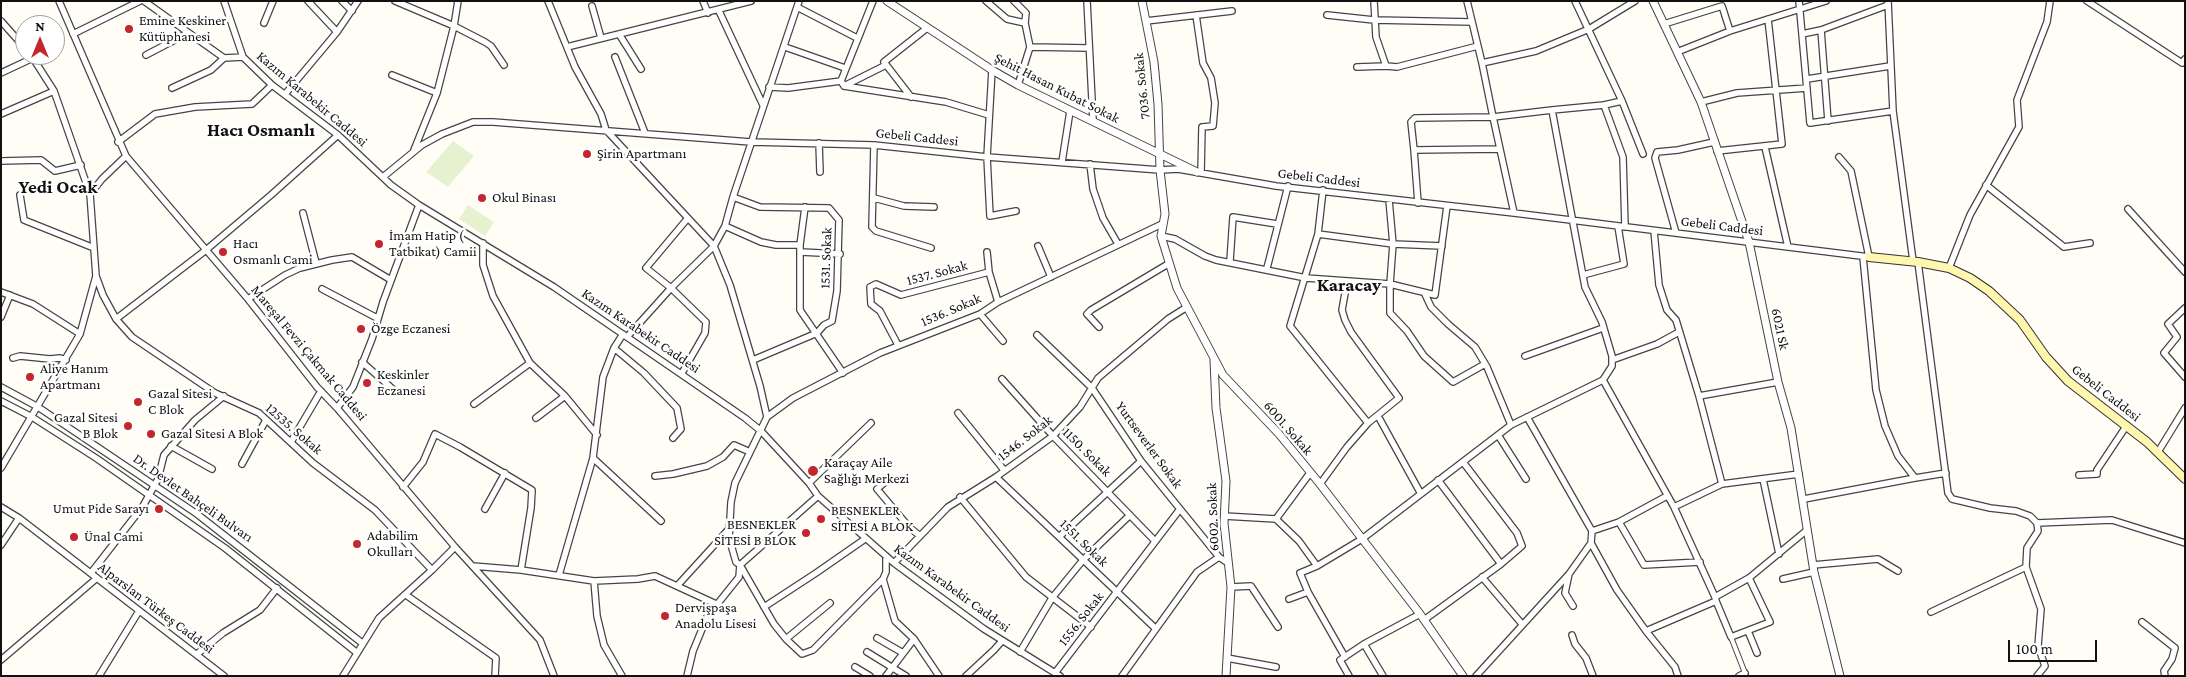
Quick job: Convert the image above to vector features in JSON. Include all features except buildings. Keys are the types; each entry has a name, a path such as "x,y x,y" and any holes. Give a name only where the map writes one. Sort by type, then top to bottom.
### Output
{"main road":[{"name":"Gebeli Caddesi","path":"1866,257 1916,261 1948,268 1970,278 1989,292 2020,320 2046,357 2068,381 2126,425 2158,452 2185,479"}],"street":[{"name":"Mareşal Fevzi Çakmak Caddesi","path":"59,1 118,142 126,156 248,299 321,391 455,547 540,640 554,676"},
{"path":"73,34 128,4 140,1"},
{"path":"144,1 224,58 242,57"},
{"name":"Kazım Karabekir Caddesi","path":"224,1 242,57 272,85 286,93 338,135 383,177 419,205 554,286 682,373 761,431 809,483 818,496 894,563 973,622 1057,674"},
{"path":"264,23 273,1"},
{"path":"308,1 337,32"},
{"path":"342,1 352,10"},
{"path":"286,93 337,32 358,1"},
{"path":"395,1 454,26 491,46 504,65"},
{"path":"413,152 437,93 454,26 458,1"},
{"path":"548,1 583,83 601,114 606,130 714,246 730,286 753,360 767,417 733,490 728,530 734,556 764,607 802,654 813,650 883,579 886,572 886,556"},
{"path":"703,1 708,13"},
{"path":"567,47 751,1"},
{"path":"843,84 845,68 873,1"},
{"path":"986,1 1007,19 1025,23"},
{"path":"1014,1 1026,13 1025,23 1030,46 1018,85"},
{"path":"1087,1 1093,120"},
{"name":"7036. Sokak","path":"1142,1 1155,70 1160,170"},
{"path":"1374,1 1376,37 1386,66"},
{"path":"1468,1 1514,213"},
{"path":"1575,1 1590,29 1622,100 1643,154"},
{"path":"1482,63 1536,51 1590,29 1635,1"},
{"name":"6021 Sk","path":"1653,1 1701,102 1749,242 1778,382 1791,428 1814,569 1840,676"},
{"path":"1798,1 1810,123 1893,111"},
{"path":"1678,52 1730,31 1826,1"},
{"path":"1948,268 1970,215 2019,126 2016,100 2047,22 2050,1"},
{"path":"2087,1 2182,63 2185,59"},
{"name":"Şehit Hasan Kubat Sokak","path":"889,2 1018,85 1199,172"},
{"path":"1802,34 1821,30 1888,3 1893,111 1948,493 1952,499 1990,508 2016,511 2030,516 2037,523 2038,531 2027,548 2026,567 2041,609 2038,646 2045,666 2037,676"},
{"path":"559,575 593,458 602,377 614,348 714,246 725,226 769,86 785,46 798,4 857,38"},
{"path":"592,6 601,38"},
{"path":"1664,24 1722,6 1730,31"},
{"path":"719,10 764,105"},
{"path":"1146,21 1232,11"},
{"path":"1196,15 1202,63 1211,78 1215,104 1213,126 1202,127 1199,172"},
{"path":"1327,15 1374,20 1472,22"},
{"path":"1717,151 1782,144 1768,18"},
{"path":"1,21 15,37"},
{"path":"843,84 885,63 927,28"},
{"path":"1821,30 1828,121"},
{"path":"146,54 188,33"},
{"path":"619,34 641,69"},
{"path":"785,46 845,68"},
{"path":"1030,46 1088,48"},
{"path":"1358,67 1397,67 1478,46"},
{"path":"615,57 645,133"},
{"path":"172,88 211,70 224,58"},
{"path":"885,63 911,97"},
{"path":"1,73 16,65"},
{"path":"1,468 80,334 96,276 90,194 54,91 37,65"},
{"path":"1807,79 1890,66"},
{"path":"992,70 987,157 990,216 1016,211"},
{"path":"392,75 437,93"},
{"path":"769,86 788,88 843,84 946,102 989,115"},
{"path":"118,142 155,114 195,107 252,104 272,85"},
{"path":"1701,102 1737,93 1807,88"},
{"path":"1,114 54,91"},
{"path":"1418,203 1410,122 1415,118 1493,116 1604,104 1622,100"},
{"path":"1582,275 1624,264 1622,226 1623,157 1604,104"},
{"path":"1345,657 1308,592 1300,573 1317,566 1362,539 1511,425 1603,380 1612,366 1603,328 1585,287 1582,275 1552,110"},
{"path":"1062,162 1070,111"},
{"name":"Gebeli Caddesi","path":"383,177 413,152 442,134 473,122 606,130 751,142 874,145 987,157 1199,172 1246,182 1866,257"},
{"path":"116,319 206,250 271,196 338,135"},
{"path":"1676,233 1655,158 1658,152 1678,150 1714,142"},
{"path":"819,143 820,172"},
{"path":"874,145 872,227 876,231 931,248"},
{"path":"1765,147 1788,247"},
{"path":"1414,150 1500,149"},
{"path":"90,194 102,179 126,156"},
{"path":"1839,157 1850,171 1866,257 1876,390 1885,426 1898,456 1915,478"},
{"path":"1,162 41,160 56,171 81,165"},
{"path":"1090,164 1093,189 1103,218 1118,244"},
{"name":"6001. Sokak","path":"1160,170 1165,214 1161,236 1168,264 1177,288 1224,374 1279,434 1320,484 1422,617 1463,676"},
{"path":"1986,185 2064,247 2090,243"},
{"path":"1267,268 1288,186"},
{"path":"1323,190 1318,234 1290,326 1368,423"},
{"path":"20,194 24,220 94,248"},
{"name":"1531. Sokak","path":"733,197 760,207 829,208 837,215 839,220 840,254 832,321 824,325 817,333 753,360"},
{"path":"874,198 904,206 934,207"},
{"path":"1389,200 1393,244 1390,313 1407,331 1424,356 1453,382 1485,364"},
{"path":"337,408 353,386 372,339 377,318 419,205"},
{"path":"1161,236 1175,239 1205,256 1306,278 1390,284 1435,295 1447,206"},
{"path":"805,207 801,248 800,310 843,373"},
{"path":"2128,209 2185,272"},
{"path":"302,213 316,263"},
{"path":"1230,261 1233,217 1277,224"},
{"path":"682,373 705,333 707,326 704,319 672,288 646,268 688,218"},
{"name":"1536. Sokak","path":"767,417 793,398 898,345 980,314 998,302 1162,224"},
{"path":"725,226 761,242 840,254"},
{"path":"1654,231 1659,285 1667,310 1676,320 1699,396 1722,484"},
{"path":"1318,234 1393,244 1442,246"},
{"path":"483,243 483,265 493,296 530,363 565,396 597,435"},
{"path":"1038,246 1051,277"},
{"path":"987,252 989,272"},
{"path":"248,299 285,275 300,268 316,263 352,257 391,280"},
{"path":"1099,327 1087,314 1091,310 1168,264"},
{"name":"1537. Sokak","path":"898,345 880,311 871,304 870,287 876,284 901,295 989,272 998,302"},
{"name":"12535. Sokak","path":"96,276 103,295 116,319 132,337 215,393 259,413 313,463 375,510 432,570"},
{"path":"1320,484 1347,447 1368,423 1399,398 1351,332 1345,320 1342,310 1346,282"},
{"path":"322,289 377,318"},
{"path":"1,292 33,304 80,334"},
{"path":"1425,294 1431,307 1475,347 1485,364 1511,425"},
{"path":"1,316 10,295"},
{"name":"1546. Sokak","path":"894,563 941,513 960,497 996,477 1053,436 1080,407 1098,378 1168,319 1187,307"},
{"path":"2185,308 2168,324 2177,337 2164,353 2185,377"},
{"path":"980,314 1003,341"},
{"path":"1525,356 1603,328"},
{"path":"1612,360 1657,344 1679,332"},
{"name":"Yurtseverler Sokak","path":"1037,335 1092,388 1141,461 1218,557"},
{"path":"614,348 644,373 678,408 681,429 673,438"},
{"path":"13,358 20,356 66,360"},
{"name":"6002. Sokak","path":"1214,357 1216,408 1226,481 1224,516 1231,587 1226,676"},
{"path":"362,362 395,391"},
{"path":"474,404 530,363"},
{"name":"1150. Sokak","path":"1002,379 1053,436 1109,491 1155,541"},
{"path":"1603,380 1674,507 1716,599 1731,637 1742,674"},
{"path":"1699,396 1778,382"},
{"name":"Dr. Devlet Bahçeli Bulvarı","path":"1,387 38,406 197,514 362,643"},
{"path":"290,442 321,391"},
{"path":"91,573 143,506 154,486 164,455 195,420 224,396"},
{"path":"536,418 565,396"},
{"name":"Dr. Devlet Bahçeli Bulvarı","path":"1,401 32,417 225,548 356,652"},
{"path":"2158,452 2185,408"},
{"path":"958,413 1004,470"},
{"path":"1378,416 1421,494"},
{"path":"1476,676 1569,574 1591,543 1592,531 1527,417"},
{"path":"242,464 266,420"},
{"path":"809,483 870,423"},
{"path":"2079,475 2097,474 2097,470 2126,425"},
{"path":"404,487 423,462 435,434 532,490 532,508 521,570"},
{"path":"1498,435 1526,479"},
{"path":"655,476 674,474 707,466 723,457 734,445 750,452"},
{"path":"171,446 212,468"},
{"path":"593,458 660,521"},
{"path":"1060,536 1141,461"},
{"path":"1349,676 1340,660 1364,644 1422,617 1482,577 1522,546 1517,532 1463,462"},
{"path":"1276,519 1310,473"},
{"path":"1804,499 1946,473"},
{"path":"485,509 504,474"},
{"path":"1674,507 1722,484 1799,474"},
{"name":"1551. Sokak","path":"996,477 1060,536 1154,628"},
{"path":"890,478 877,489 909,527 920,536"},
{"path":"1763,479 1779,554"},
{"path":"1438,480 1500,564"},
{"path":"688,676 700,631 716,604 739,577 740,565 818,496"},
{"path":"1592,531 1619,522 1667,496"},
{"path":"960,497 1020,570 1052,598 1091,627"},
{"name":"Alparslan Türkeş Caddesi","path":"1,507 19,518 224,676"},
{"name":"1556. Sokak","path":"1057,674 1180,509"},
{"path":"1020,652 1052,598 1083,560 1130,515"},
{"path":"1224,516 1276,519 1299,541 1317,566"},
{"path":"1,544 19,518"},
{"path":"2037,523 2112,520 2185,543"},
{"path":"1619,522 1644,565 1700,562"},
{"path":"677,586 728,530"},
{"path":"1646,631 1716,599 1749,578 1807,530"},
{"path":"764,607 816,574 865,539"},
{"path":"1591,543 1617,590 1646,631 1675,667 1678,676"},
{"path":"343,676 356,652 379,618 406,595 455,547"},
{"path":"1122,676 1154,628 1197,572 1218,557 1228,563"},
{"path":"1783,579 1814,569 1878,559 1898,571"},
{"path":"473,566 521,570 594,581 638,579 655,576 716,604"},
{"path":"1931,612 2026,567"},
{"path":"1569,574 1565,593 1573,606"},
{"path":"1482,577 1522,624"},
{"path":"1,660 97,578"},
{"path":"1731,637 1770,622 1749,578"},
{"path":"883,579 895,621 914,639 940,676"},
{"path":"594,581 597,616 604,645 622,676"},
{"path":"1231,587 1251,586 1278,627"},
{"path":"197,654 223,633 260,610 277,588"},
{"path":"1289,600 1308,592"},
{"path":"406,595 496,658 494,676"},
{"path":"788,637 830,602"},
{"path":"98,676 139,611"},
{"path":"2142,622 2175,648 2172,659 2164,671 2165,676"},
{"path":"1748,631 1757,653"},
{"path":"1572,635 1575,644 1586,658 1593,676"},
{"path":"878,638 903,653"},
{"path":"886,676 914,639"},
{"path":"966,676 1002,641"},
{"path":"1364,644 1383,676"},
{"path":"867,652 906,676"},
{"path":"1227,658 1276,667"},
{"path":"855,667 870,676"}],"green space":[{"path":"453,141 474,156 448,187 426,172"},
{"path":"468,205 494,222 485,236 459,219"}],"place":[{"name":"Emine Keskiner Kütüphanesi","path":"129,29"},
{"name":"Şirin Apartmanı","path":"587,154"},
{"name":"Okul Binası","path":"482,198"},
{"name":"İmam Hatip ( Tatbikat) Camii","path":"379,244"},
{"name":"Hacı Osmanlı Cami","path":"223,252"},
{"name":"Özge Eczanesi","path":"361,329"},
{"name":"Aliye Hanım Apartmanı","path":"30,377"},
{"name":"Keskinler Eczanesi","path":"367,383"},
{"name":"Gazal Sitesi C Blok","path":"138,402"},
{"name":"Gazal Sitesi B Blok","path":"128,426"},
{"name":"Gazal Sitesi A Blok","path":"151,434"},
{"name":"Karaçay Aile Sağlığı Merkezi","path":"813,471"},
{"name":"Umut Pide Sarayı","path":"159,509"},
{"name":"BESNEKLER SİTESİ A BLOK","path":"821,519"},
{"name":"BESNEKLER SİTESİ B BLOK","path":"806,533"},
{"name":"Ünal Cami","path":"74,537"},
{"name":"Adabilim Okulları","path":"357,544"},
{"name":"Dervişpaşa Anadolu Lisesi","path":"665,616"}],"district":[{"name":"Hacı Osmanlı","path":"261,130"},
{"name":"Yedi Ocak","path":"58,187"},
{"name":"Karacay","path":"1349,285"}]}
